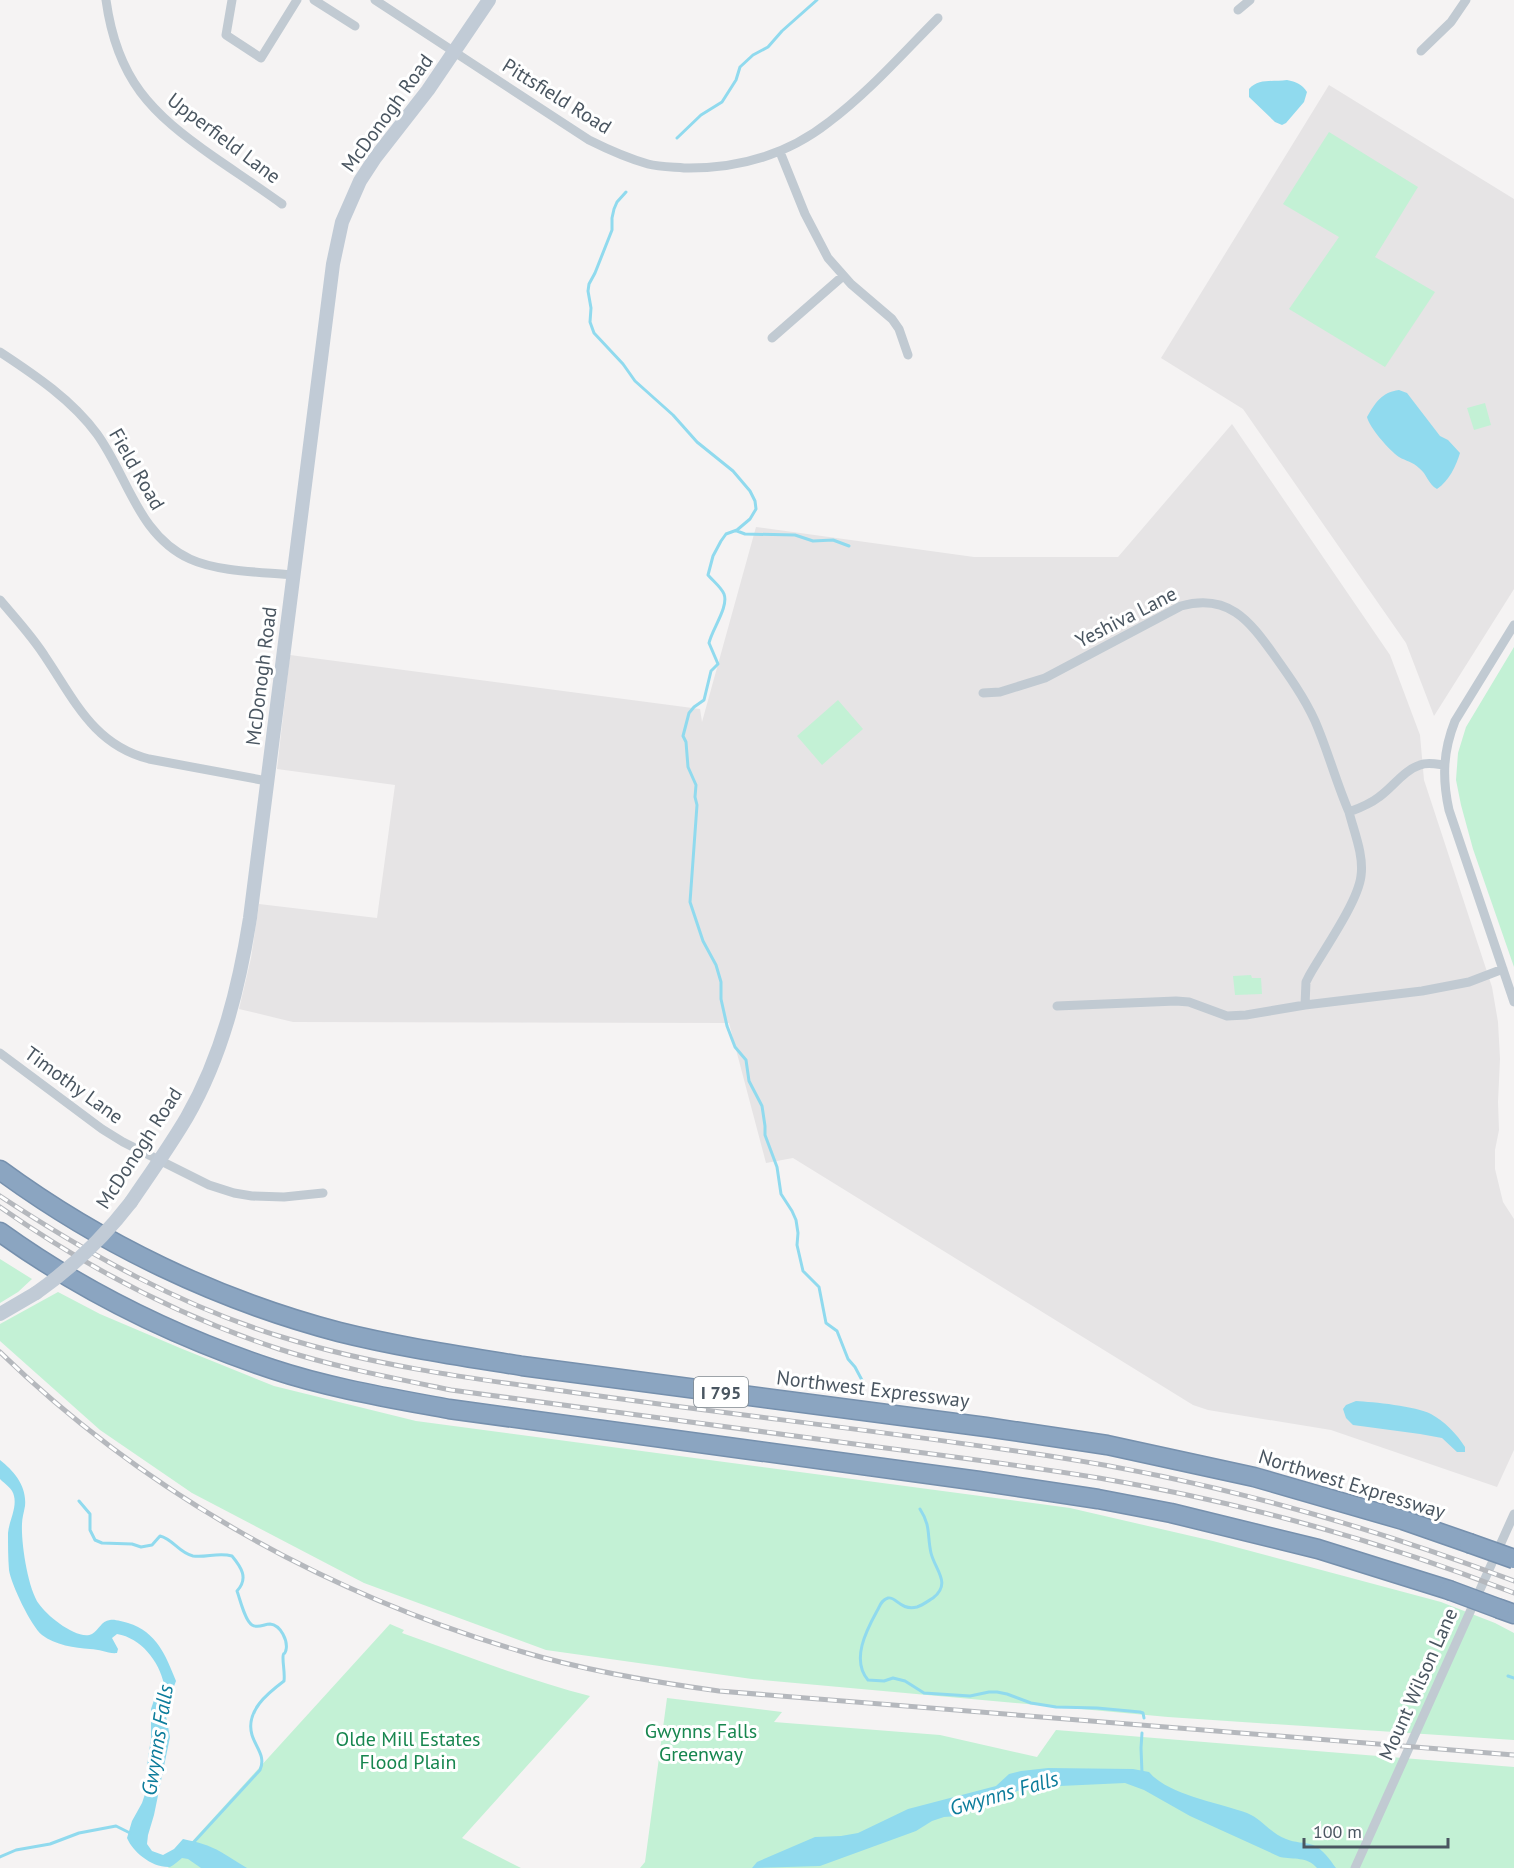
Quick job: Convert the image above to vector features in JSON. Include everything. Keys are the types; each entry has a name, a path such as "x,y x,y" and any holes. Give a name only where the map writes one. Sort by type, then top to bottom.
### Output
{"highway":[{"name":"Northwest Expressway","path":"0,1170 61,1212 105,1238 161,1266 245,1302 339,1332 432,1351 522,1365 1107,1445 1254,1477 1403,1520 1514,1559"},
{"path":"0,1232 76,1281 139,1314 226,1352 273,1369 325,1383 378,1396 449,1409 968,1479 1171,1513 1318,1549 1449,1590 1507,1611"}],"main road":[{"name":"McDonogh Road","path":"0,1314 60,1276 99,1240 131,1202 187,1116 201,1089 229,1017 238,986 250,918 333,264 342,222 353,194 367,170 489,0"}],"street":[{"name":"Upperfield Lane","path":"106,0 111,30 119,53 147,102 182,135 282,204"},
{"path":"232,0 226,35 261,58 297,0"},
{"path":"314,0 356,26"},
{"name":"Pittsfield Road","path":"375,0 589,140 606,149 649,164 676,167 710,168 734,165 780,152 812,135 842,112 938,18"},
{"path":"1238,10 1250,0"},
{"path":"1421,51 1451,22 1466,0"},
{"path":"780,152 813,232 828,258 867,299 892,319 899,329 908,356"},
{"path":"772,338 843,276"},
{"name":"Field Road","path":"0,352 41,380 82,416 110,452 143,518 154,532 177,552 208,566 293,575"},
{"path":"0,600 45,656 93,727 111,742 135,756 267,781"},
{"name":"Yeshiva Lane","path":"983,693 1000,692 1045,678 1190,603 1207,603 1227,608 1250,622 1305,701 1316,723 1349,812 1361,862 1362,876 1353,900 1306,982 1305,1005"},
{"path":"1514,625 1455,721 1449,736 1444,765 1449,810 1514,1002"},
{"path":"1349,812 1379,797 1411,769 1419,765 1424,763 1444,765"},
{"path":"1057,1006 1176,1001 1189,1002 1227,1016 1246,1015 1305,1005 1422,991 1468,982 1503,969"},
{"name":"Timothy Lane","path":"0,1053 102,1129 209,1185 252,1196 284,1197 323,1193"},
{"name":"Mount Wilson Lane","path":"1355,1868 1514,1514"}],"shaded area":[{"path":"1329,85 1514,199 1514,589 1434,716 1406,643 1243,409 1161,358"},
{"path":"1232,424 1390,655 1420,735 1424,780 1492,987 1498,1022 1500,1059 1499,1130 1495,1150 1495,1169 1503,1202 1514,1219 1514,1450 1497,1487 1331,1430 1208,1410 1193,1405 793,1158 766,1163 729,1023 293,1022 239,1009 251,958 259,904 377,918 395,785 277,769 290,655 700,709 702,722 756,527 974,557 1118,557"}],"green space":[{"path":"1329,132 1418,187 1375,257 1435,292 1385,367 1289,309 1339,237 1283,204"},
{"path":"1485,403 1491,425 1474,430 1467,408"},
{"path":"1514,647 1514,967 1473,849 1456,780 1458,753 1466,727"},
{"path":"838,700 863,729 822,765 797,736"},
{"path":"1251,975 1252,978 1261,978 1262,994 1235,995 1233,976"},
{"path":"0,1259 32,1279 18,1292 0,1303"},
{"path":"58,1292 100,1314 274,1386 416,1421 1070,1508 1213,1541 1441,1602 1514,1633 1514,1740 1168,1717 752,1679 546,1650 364,1583 192,1493 100,1430 0,1341 0,1324"},
{"name":"Olde Mill Estates Flood Plain","path":"390,1624 404,1630 402,1633 542,1682 590,1696 462,1838 521,1868 168,1868"},
{"name":"Gwynns Falls Greenway","path":"667,1698 782,1712 774,1722 940,1735 1037,1757 1056,1730 1514,1767 1514,1868 640,1868 645,1862"}],"water":[{"path":"1287,80 1303,87 1307,92 1304,102 1282,125 1275,122 1249,97 1249,89 1257,83"},
{"path":"1399,390 1407,393 1440,436 1448,440 1460,453 1452,473 1437,489 1417,466 1399,457 1390,449 1375,432 1367,417 1380,399 1388,393"},
{"path":"1356,1401 1383,1403 1431,1414 1454,1433 1465,1447 1465,1452 1457,1452 1442,1438 1353,1425 1346,1418 1343,1409 1346,1405"},
{"name":"Gwynns Falls","path":"0,1460 15,1474 24,1492 22,1532 24,1554 32,1588 39,1604 56,1621 79,1634 92,1634 104,1622 110,1620 138,1627 159,1646 176,1681 166,1707 170,1737 147,1844 152,1851 163,1855 174,1849 183,1839 193,1841 216,1850 247,1868 201,1868 188,1859 182,1858 170,1867 163,1867 138,1854 130,1843 127,1838 132,1821 142,1803 148,1785 151,1709 164,1684 162,1675 148,1652 126,1636 117,1634 112,1638 118,1649 117,1653 114,1653 59,1644 42,1635 32,1623 13,1585 9,1570 8,1533 15,1501 12,1491 0,1479"},
{"name":"Gwynns Falls","path":"1048,1768 1133,1769 1149,1772 1169,1787 1247,1813 1280,1836 1317,1847 1336,1868 1317,1868 1305,1860 1280,1857 1190,1816 1144,1790 1125,1783 1060,1786 1017,1791 997,1804 932,1821 916,1831 820,1866 752,1868 757,1862 815,1837 858,1833 908,1809 996,1786 1009,1774"}],"waterway":[{"path":"677,138 701,115 722,102 736,80 740,67 753,55 768,47 782,31 817,0"},
{"path":"626,192 614,209 612,230 589,284 590,322 594,333 623,364 635,381 673,415 697,442 733,471 750,491 756,509 750,519 737,530 726,534 713,556 708,575 721,589 725,599 709,643 718,664 711,671 704,700 689,713 683,736 686,742 688,767 696,785 697,805 690,902 703,941 716,965 721,982 721,999 727,1026 735,1047 746,1060 749,1081 762,1106 765,1135 777,1167 781,1194 796,1220 797,1245 803,1271 819,1287 826,1323 837,1331 848,1359 864,1384"},
{"path":"737,531 745,534 795,535 813,541 833,540 849,546"},
{"path":"79,1501 90,1514 90,1530 95,1540 102,1543 132,1544 141,1547 152,1545 160,1536 193,1556 232,1556 242,1573 243,1582 237,1591 249,1623 254,1626 274,1625 285,1638 284,1681 259,1704 252,1718 252,1735 262,1760 260,1770 193,1843"},
{"path":"920,1509 927,1526 931,1553 941,1576 941,1587 933,1598 917,1607 906,1607 891,1598 882,1602 865,1636 860,1655 863,1672 868,1680 884,1681 893,1678 905,1681 924,1693 970,1696 997,1692 1031,1703 1056,1707 1140,1712 1143,1713 1144,1718"},
{"path":"1508,1676 1514,1678"},
{"path":"1142,1733 1142,1773"},
{"path":"0,1857 16,1850 50,1844 79,1833 116,1826 130,1833"}],"railway":[{"path":"0,1196 67,1238 136,1277 244,1324 319,1348 395,1365 471,1378 939,1440 1115,1467 1231,1492 1345,1523 1514,1581"},
{"path":"0,1207 99,1270 169,1305 279,1349 364,1372 451,1390 1010,1464 1152,1488 1257,1511 1361,1540 1413,1556 1514,1593"},
{"path":"0,1352 56,1403 116,1451 178,1494 244,1534 380,1601 451,1629 547,1659 620,1675 719,1691 1514,1755"}]}
